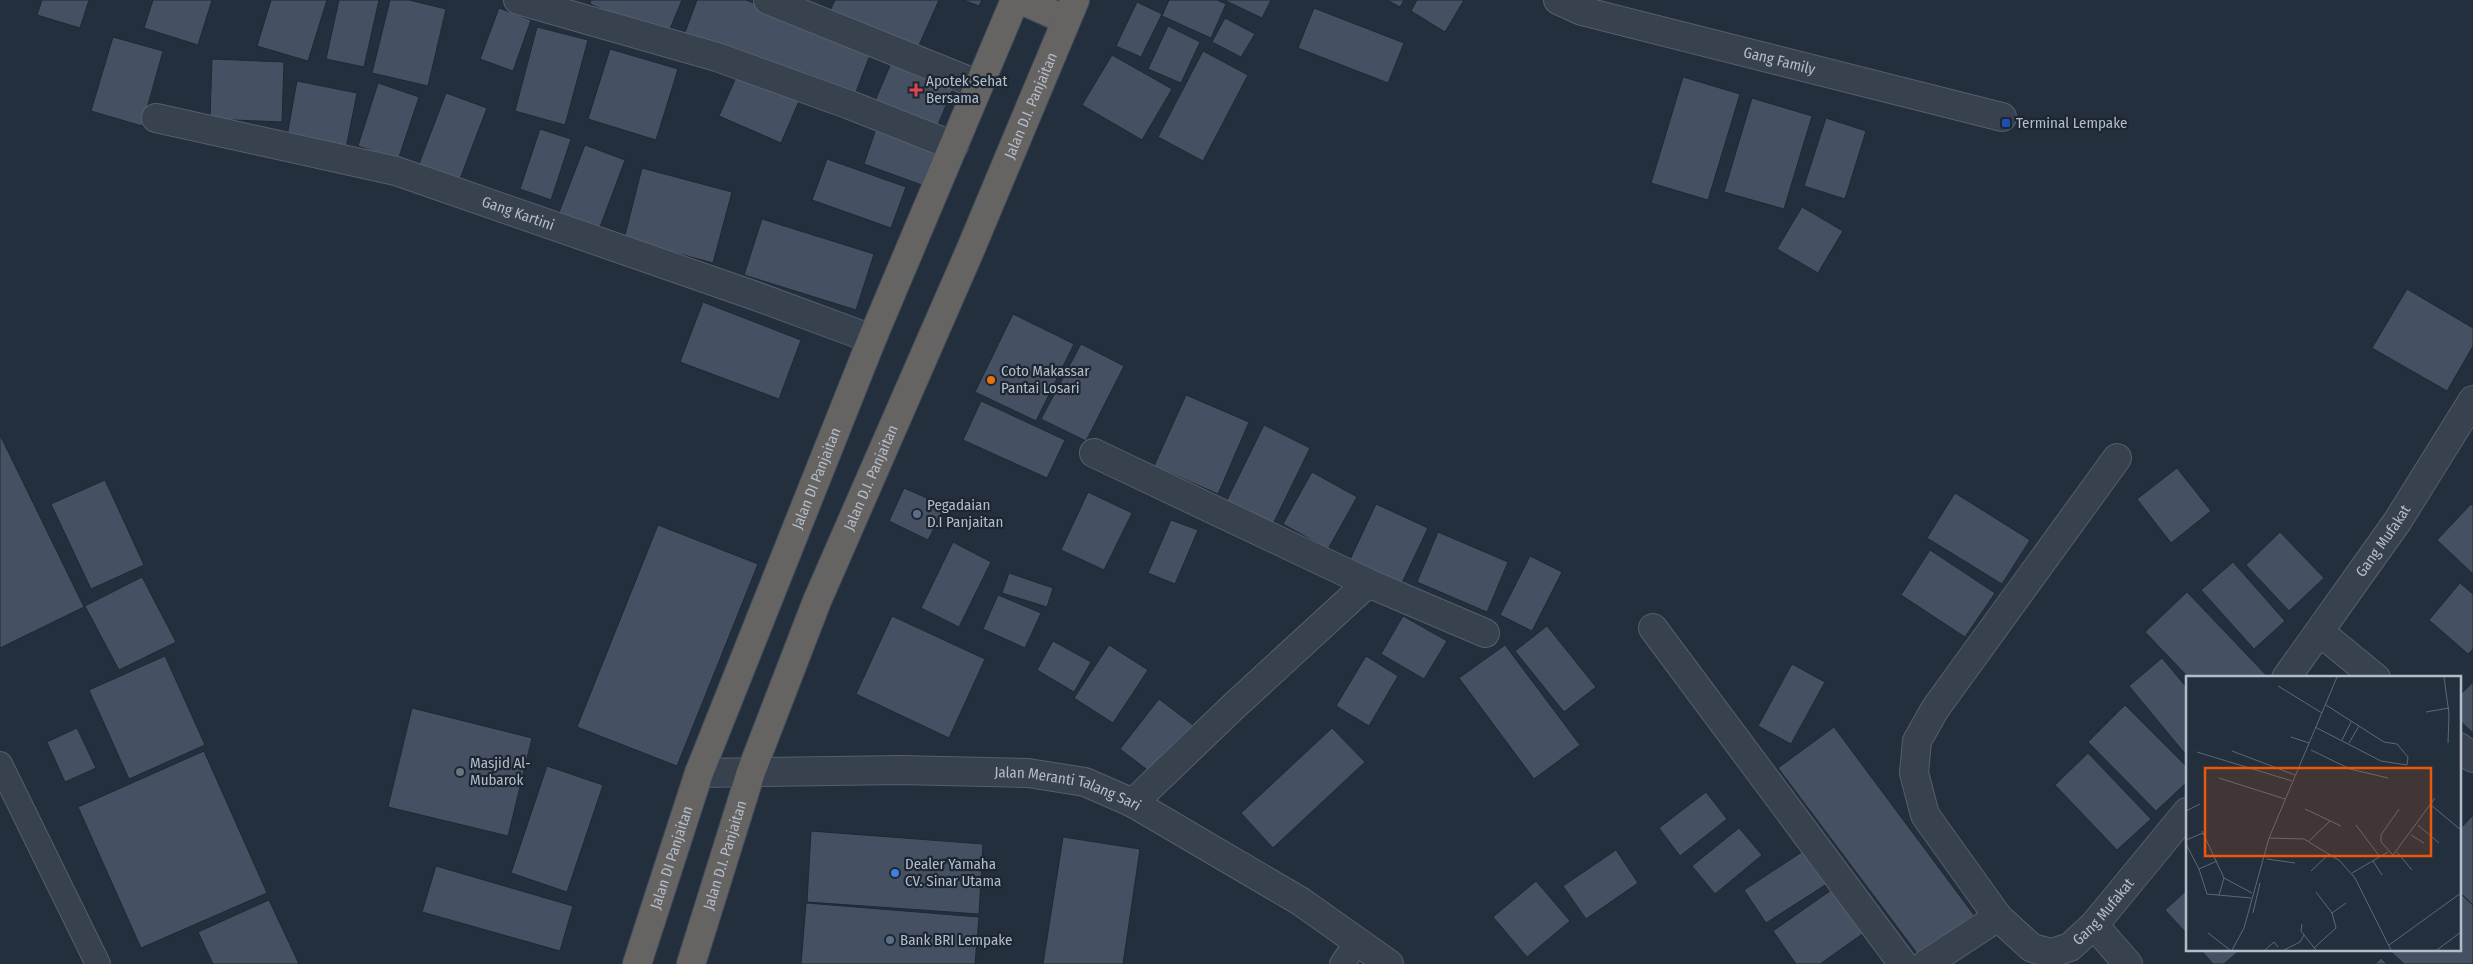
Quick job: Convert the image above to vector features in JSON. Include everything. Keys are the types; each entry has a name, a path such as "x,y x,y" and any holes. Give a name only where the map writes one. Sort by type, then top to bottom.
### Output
{"highway":[{"name":"Jalan DI Panjaitan","path":"637,964 699,773 872,339 1015,0"},
{"path":"1021,0 1070,10"},
{"name":"Jalan D.I. Panjaitan","path":"691,964 751,772 818,601 969,253 1070,10"}],"street":[{"path":"518,0 717,58 850,105 954,146"},
{"path":"768,0 979,85"},
{"name":"Gang Family","path":"1558,0 1582,11 2002,117"},
{"name":"Gang Kartini","path":"156,118 396,171 753,295 872,339"},
{"name":"Gang Mufakat","path":"2287,676 2397,522 2471,407"},
{"path":"1094,453 1368,584 1485,633"},
{"name":"Gang Mufakat","path":"2116,458 1935,709 1917,742 1914,773 1925,814 1998,918 2032,948 2052,953 2070,947 2094,925 2186,813"},
{"path":"1133,803 1234,706 1368,584"},
{"path":"1653,628 1903,964"},
{"path":"2320,632 2374,676"},
{"path":"2460,748 2473,758"},
{"name":"Jalan Meranti Talang Sari","path":"699,773 901,770 1028,773 1085,782 1133,803 1300,901 1389,964"},
{"path":"1926,964 1998,918"},
{"path":"2094,925 2128,964"}],"lane":[{"path":"0,764 98,964"},
{"path":"1342,964 1358,941"}],"building":[{"path":"42,0 89,0 80,28 37,15"},
{"path":"153,0 212,0 198,45 144,28"},
{"path":"271,0 327,0 308,61 257,46"},
{"path":"339,0 379,0 364,67 326,59"},
{"path":"390,0 409,0 446,9 428,86 372,73"},
{"path":"591,0 682,0 667,36 590,4"},
{"path":"697,0 746,0 873,47 854,97 684,35"},
{"path":"835,0 939,0 916,52 829,13"},
{"path":"963,0 982,0 979,6"},
{"path":"1169,0 1217,0 1226,4 1211,38 1162,16"},
{"path":"1224,0 1271,0 1262,18"},
{"path":"1387,0 1404,0 1400,7"},
{"path":"1417,0 1464,0 1445,32 1411,11"},
{"path":"1137,2 1162,14 1141,57 1116,46"},
{"path":"499,8 531,20 513,71 480,59"},
{"path":"1314,8 1404,43 1388,83 1298,48"},
{"path":"1225,18 1255,34 1241,57 1212,42"},
{"path":"1168,26 1200,42 1181,83 1148,69"},
{"path":"537,27 588,40 565,125 515,111"},
{"path":"113,37 163,51 142,126 91,111"},
{"path":"610,49 678,69 656,140 588,119"},
{"path":"1203,51 1248,75 1203,161 1158,137"},
{"name":"Apotek Sehat Bersama","path":"895,54 957,79 937,127 875,101"},
{"path":"1112,55 1172,89 1142,140 1082,105"},
{"path":"212,59 284,62 282,122 210,119"},
{"path":"738,73 799,101 781,143 719,116"},
{"path":"1683,77 1740,94 1708,200 1651,183"},
{"path":"297,81 357,93 346,148 287,136"},
{"path":"378,83 419,97 398,160 358,146"},
{"path":"446,93 487,108 458,184 417,169"},
{"path":"1752,98 1812,116 1784,209 1724,192"},
{"path":"1826,118 1866,131 1845,199 1804,186"},
{"path":"878,123 945,146 930,188 864,164"},
{"path":"540,129 571,139 551,200 520,189"},
{"path":"585,145 625,160 597,235 556,220"},
{"path":"827,159 906,187 891,228 812,200"},
{"path":"642,168 732,192 713,263 624,239"},
{"path":"1802,207 1843,231 1818,273 1777,249"},
{"path":"762,219 874,254 856,310 744,275"},
{"path":"2407,289 2473,328 2473,346 2447,391 2372,348"},
{"path":"703,302 801,340 779,399 680,362"},
{"path":"1013,314 1074,344 1036,421 975,392"},
{"path":"1081,344 1124,366 1086,441 1041,419"},
{"path":"1186,395 1249,422 1218,494 1154,466"},
{"path":"981,401 1065,440 1047,478 963,440"},
{"path":"1264,425 1310,448 1272,526 1225,504"},
{"path":"0,435 84,607 0,648"},
{"path":"2177,468 2211,511 2171,543 2137,499"},
{"path":"1312,472 1357,497 1328,549 1283,524"},
{"path":"105,480 144,565 91,589 51,504"},
{"name":"Pegadaian D.I Panjaitan","path":"904,488 945,506 928,540 889,521"},
{"path":"1088,492 1132,513 1104,570 1061,550"},
{"path":"1955,493 2030,540 2002,584 1927,538"},
{"path":"1376,504 1428,528 1400,587 1348,564"},
{"path":"2471,504 2473,506 2473,574 2437,540"},
{"path":"1171,520 1198,530 1175,584 1148,573"},
{"path":"658,525 758,564 677,766 577,727"},
{"path":"1438,532 1508,562 1487,612 1417,582"},
{"path":"2280,532 2324,578 2289,611 2246,565"},
{"path":"953,542 991,562 959,627 921,608"},
{"path":"1930,550 1995,593 1965,637 1901,595"},
{"path":"1530,556 1562,572 1532,631 1500,615"},
{"path":"2233,562 2285,621 2254,649 2201,590"},
{"path":"1009,573 1053,588 1047,607 1002,593"},
{"path":"142,577 176,642 119,670 85,606"},
{"path":"2460,583 2473,594 2473,649 2468,654 2429,620"},
{"path":"2187,592 2267,676 2187,676 2145,632"},
{"path":"998,595 1041,613 1025,648 983,629"},
{"path":"892,616 985,659 949,738 856,694"},
{"path":"1403,616 1447,641 1424,679 1381,654"},
{"path":"1547,626 1596,687 1564,712 1515,651"},
{"path":"1053,641 1091,662 1074,692 1037,670"},
{"path":"1109,645 1148,670 1113,723 1074,698"},
{"path":"1505,645 1580,745 1534,779 1459,678"},
{"path":"165,656 205,745 129,779 89,690"},
{"path":"1366,656 1398,676 1369,726 1336,706"},
{"path":"2162,658 2186,687 2186,755 2129,686"},
{"path":"1792,664 1825,682 1791,744 1758,726"},
{"path":"2473,682 2473,733 2460,721 2460,695"},
{"path":"1159,699 1193,725 1154,775 1120,749"},
{"path":"2125,705 2186,766 2186,783 2156,811 2088,742"},
{"name":"Masjid Al- Mubarok","path":"412,708 532,738 508,836 388,807"},
{"path":"1834,727 1974,915 1919,956 1778,768"},
{"path":"77,728 96,768 65,782 47,742"},
{"path":"1332,728 1365,762 1273,848 1241,813"},
{"path":"204,751 267,893 141,948 78,807"},
{"path":"2088,753 2151,819 2117,850 2055,785"},
{"path":"547,766 603,785 567,892 511,873"},
{"path":"1706,792 1727,819 1680,856 1659,828"},
{"path":"2473,815 2473,905 2460,893 2460,829"},
{"path":"1739,828 1762,855 1715,894 1692,866"},
{"name":"Dealer Yamaha CV. Sinar Utama","path":"811,831 983,844 979,914 807,902"},
{"path":"1063,837 1140,849 1123,964 1043,964"},
{"path":"1811,846 1833,880 1766,923 1744,890"},
{"path":"1616,850 1638,883 1586,919 1563,886"},
{"path":"436,866 573,906 560,951 422,912"},
{"path":"1536,881 1570,921 1527,957 1493,917"},
{"path":"1837,886 1868,930 1820,964 1796,964 1773,931"},
{"path":"2186,891 2186,933 2165,910"},
{"path":"2460,893 2473,905 2473,964 2404,964 2391,952 2460,952"},
{"path":"269,900 299,964 213,964 198,932"},
{"name":"Bank BRI Lempake","path":"806,903 979,917 975,964 801,964"},
{"path":"2203,952 2238,952 2224,964 2213,964"},
{"path":"2381,958 2387,964 2375,964"}],"place":[{"name":"Apotek Sehat Bersama","path":"916,90"},
{"name":"Terminal Lempake","path":"2006,123"},
{"name":"Coto Makassar Pantai Losari","path":"991,380"},
{"name":"Pegadaian D.I Panjaitan","path":"917,514"},
{"name":"Masjid Al- Mubarok","path":"460,772"},
{"name":"Dealer Yamaha CV. Sinar Utama","path":"895,873"},
{"name":"Bank BRI Lempake","path":"890,940"}]}
